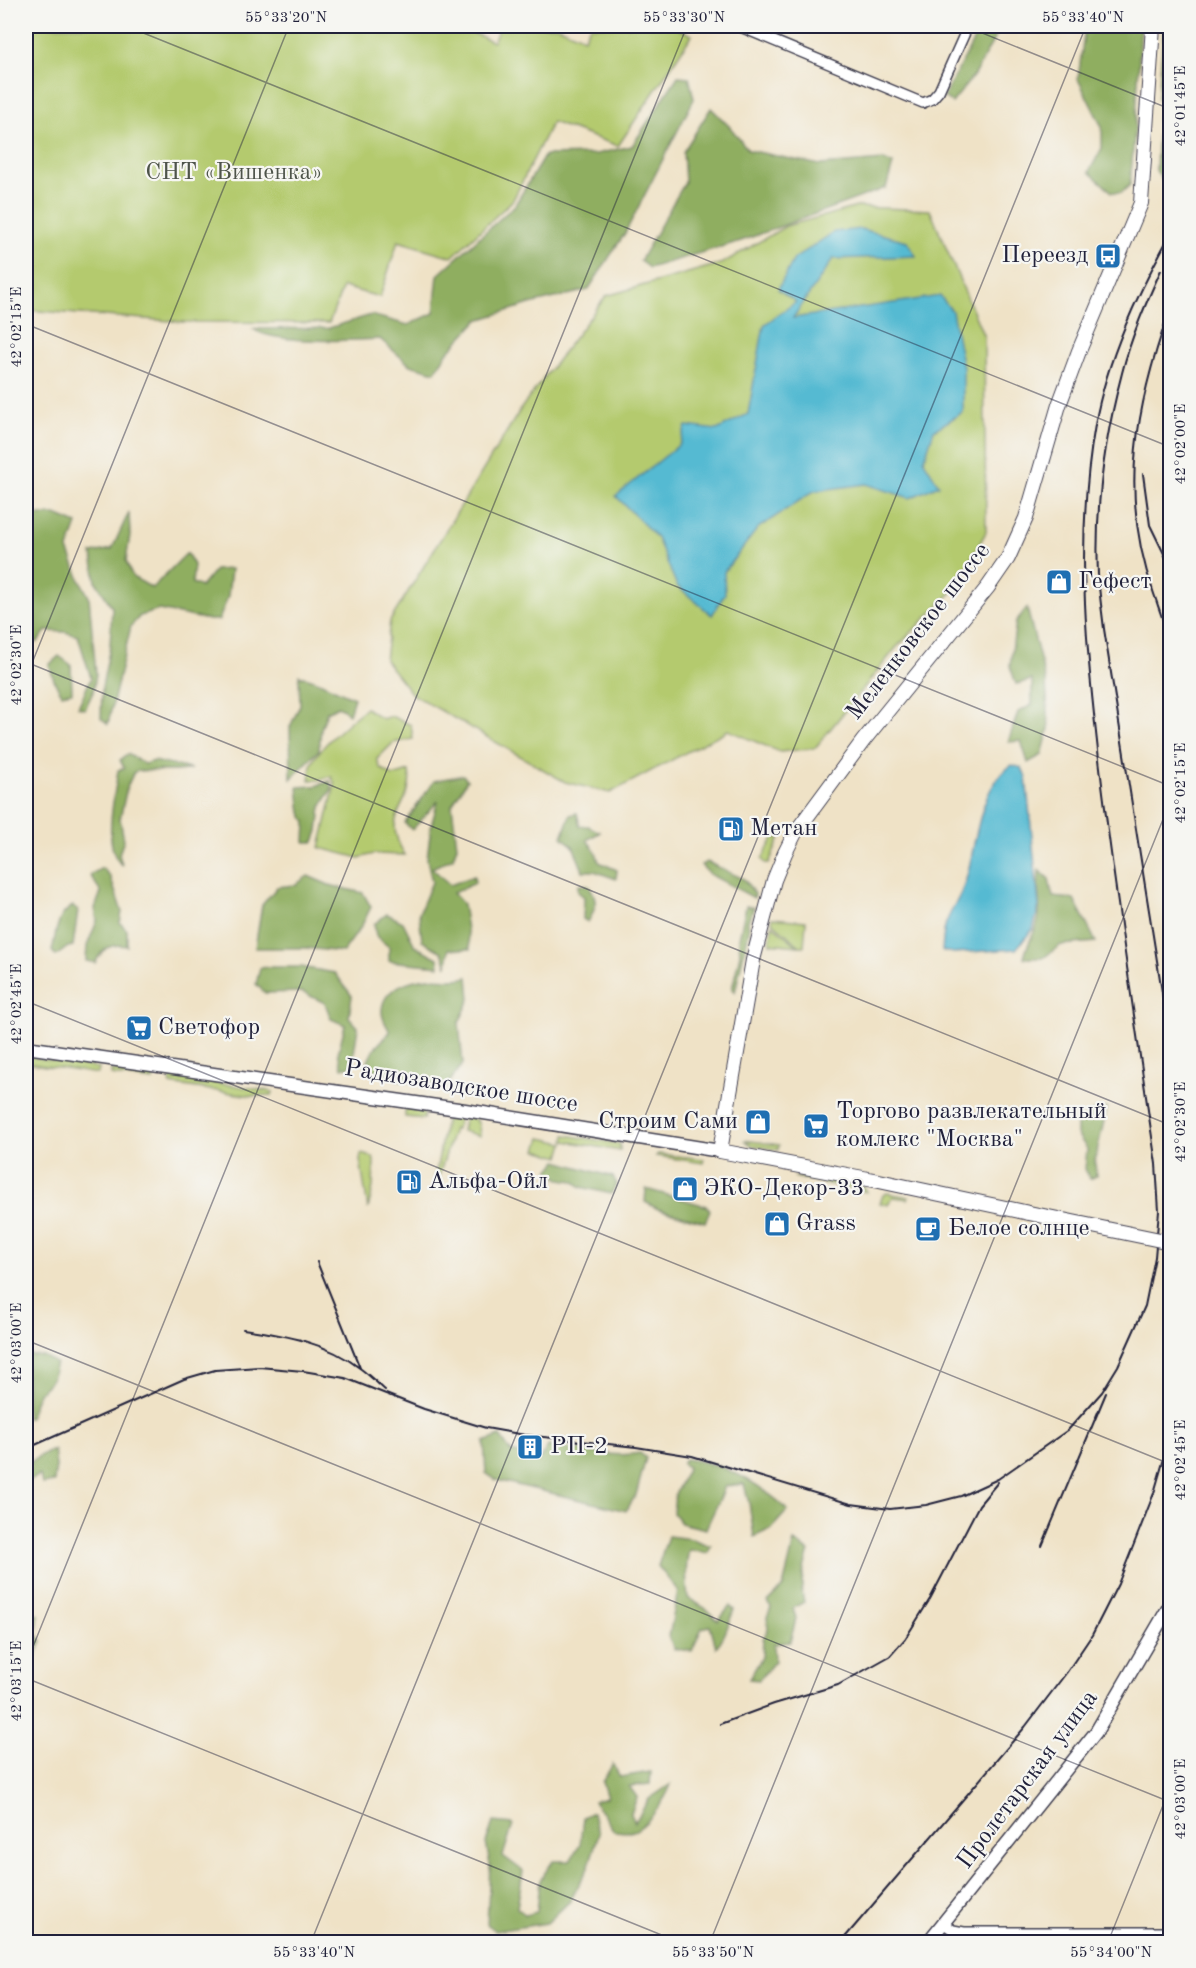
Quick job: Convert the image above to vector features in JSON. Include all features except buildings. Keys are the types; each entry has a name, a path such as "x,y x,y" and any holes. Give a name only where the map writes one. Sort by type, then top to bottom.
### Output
{"main road":[{"name":"Меленковское шоссе","path":"720,1151 762,917 785,853 795,833 863,741 988,587 1008,558 1026,518 1059,405 1142,203 1153,26"},
{"name":"Радиозаводское шоссе","path":"720,1151 879,1181 1170,1242"}],"street":[{"path":"738,26 923,103 932,99 939,91 968,26"},
{"name":"Радиозаводское шоссе","path":"26,1047 451,1108 720,1151"},
{"name":"Пролетарская улица","path":"928,1942 1096,1732 1170,1605"},
{"path":"944,1924 953,1930 964,1932 1170,1932"},
{"path":"1033,1931 1033,1942"}],"green space":[{"name":"СНТ «Вишенка»","path":"26,26 458,26 493,42 500,26 557,26 584,38 590,26 672,26 692,35 618,146 552,122 513,200 452,257 398,241 380,297 343,287 329,323 184,322 26,310"},
{"path":"981,26 999,26 999,30 974,75 952,103 944,97"},
{"path":"1085,26 1141,26 1130,185 1121,193 1112,192 1089,172 1102,148 1102,127 1078,79"},
{"path":"1164,26 1168,26 1161,104 1158,99"},
{"path":"678,76 689,77 694,99 625,233 588,290 478,320 447,353 435,372 410,365 380,339 295,339 264,334 253,329 329,328 371,315 408,325 434,313 438,275 515,205 545,155 596,154 632,146"},
{"path":"1170,107 1170,184 1167,187 1156,171 1159,108"},
{"path":"711,108 748,150 820,165 884,160 893,164 886,188 741,241 649,268 640,261 685,182 683,152"},
{"path":"857,207 930,210 984,337 986,532 953,591 896,648 815,748 780,752 728,730 610,793 565,782 412,694 385,660 390,621 522,407 606,296 723,263 786,226"},
{"path":"129,512 130,535 126,561 133,577 152,588 187,553 194,565 192,583 201,587 215,570 231,569 228,596 219,620 159,610 140,616 131,626 108,724 101,718 102,687 110,646 112,607 96,582 92,553 112,549"},
{"path":"32,515 56,515 77,524 68,549 89,597 96,674 93,692 85,709 78,707 91,678 78,636 65,632 46,631 37,643 26,637 26,564"},
{"path":"1027,608 1046,682 1049,729 1042,755 1028,763 1021,741 1008,742 1018,712 1032,705 1032,680 1016,684 1010,666 1016,621"},
{"path":"59,656 71,665 72,692 62,694 55,683 49,665"},
{"path":"299,675 354,698 349,714 338,706 327,712 321,729 319,750 291,779 290,727 300,705"},
{"path":"366,708 382,719 391,716 411,725 413,739 393,743 377,759 380,768 393,776 409,771 407,793 396,819 395,829 405,855 374,854 359,858 320,848 335,784 331,776 320,780 310,780 311,766 327,743"},
{"path":"129,754 144,764 154,761 191,769 134,772 127,787 120,819 124,840 119,854 122,865 112,847 111,820 118,770 124,768 120,760"},
{"path":"463,775 467,780 452,805 457,846 453,858 432,868 450,885 474,876 475,883 453,893 463,904 470,949 449,949 447,966 442,952 422,941 419,913 432,882 427,859 431,826 438,801 412,830 405,823 434,781"},
{"path":"330,781 332,789 321,807 314,842 305,842 306,822 301,813 298,787 315,786"},
{"path":"577,813 580,826 588,826 600,832 587,840 596,852 599,862 617,870 616,879 594,871 583,871 573,846 562,837 570,815"},
{"path":"774,837 780,838 769,863 765,863 762,859"},
{"path":"707,862 744,879 755,894 754,898 709,874 701,865"},
{"path":"102,868 110,876 122,912 120,923 127,930 127,946 116,945 108,948 95,963 86,961 87,946 97,921 95,908 101,892 90,875"},
{"path":"1039,870 1049,879 1053,897 1074,899 1096,942 1061,945 1043,958 1024,958 1039,917"},
{"path":"308,876 329,885 363,893 371,907 361,927 343,952 305,948 255,948 262,905 277,887 295,885"},
{"path":"578,885 588,885 594,894 593,913 588,922 583,919 584,897 578,892"},
{"path":"73,906 78,910 73,946 56,956 52,951 60,920 63,914"},
{"path":"746,906 754,907 748,921 749,931 735,992 732,989 740,954 739,938"},
{"path":"387,914 403,922 415,946 438,958 439,966 389,961 389,947 376,936 374,924"},
{"path":"772,918 806,921 804,946 800,946 772,922"},
{"path":"772,925 798,946 770,943"},
{"path":"301,967 335,973 352,996 349,1017 358,1027 352,1066 342,1068 338,1053 345,1025 331,1019 325,1003 302,992 265,993 256,984 260,968"},
{"path":"468,977 470,999 459,1023 463,1064 446,1087 399,1080 365,1067 374,1049 390,1032 383,1019 382,1010 392,990 422,979"},
{"path":"26,1056 99,1068 98,1074 26,1063"},
{"path":"111,1070 154,1076 153,1081 111,1075"},
{"path":"171,1077 273,1092 272,1095 252,1096 170,1084"},
{"path":"1107,1108 1095,1160 1096,1176 1090,1179 1085,1169 1087,1149 1077,1134 1077,1124 1094,1110"},
{"path":"407,1109 424,1112 424,1119 405,1117"},
{"path":"452,1117 460,1118 456,1130 454,1129 438,1179 435,1178 445,1122"},
{"path":"468,1117 477,1121 480,1136 462,1131 464,1120"},
{"path":"566,1135 620,1144 620,1151 565,1141"},
{"path":"541,1138 564,1143 560,1157 537,1150"},
{"path":"744,1140 779,1145 778,1150 751,1145"},
{"path":"361,1154 373,1157 374,1161 373,1187 368,1209 360,1160"},
{"path":"658,1154 704,1159 703,1163 656,1156"},
{"path":"557,1161 613,1177 617,1184 611,1194 581,1187 574,1181 560,1179 549,1171"},
{"path":"809,1176 864,1187 867,1192 794,1177"},
{"path":"646,1189 706,1206 710,1210 705,1222 658,1209 645,1202"},
{"path":"887,1193 909,1197 908,1199 893,1197 888,1205 880,1203 883,1195"},
{"path":"26,1354 43,1356 56,1363 52,1379 38,1394 29,1418 26,1418"},
{"path":"500,1436 511,1452 540,1459 548,1446 617,1455 640,1453 646,1458 636,1495 626,1511 496,1480 486,1473 484,1442"},
{"path":"54,1450 56,1466 54,1482 42,1484 40,1475 26,1483 26,1465"},
{"path":"685,1459 714,1465 741,1476 765,1491 788,1510 771,1529 754,1537 744,1484 725,1486 706,1529 681,1523 673,1513 675,1495 688,1467 682,1464"},
{"path":"668,1536 692,1539 711,1546 708,1553 689,1550 686,1580 688,1598 705,1608 718,1621 730,1606 734,1610 725,1634 716,1647 710,1626 702,1628 692,1651 674,1649 669,1637 678,1591 658,1566"},
{"path":"794,1542 809,1551 802,1583 804,1602 793,1608 796,1619 790,1642 774,1644 775,1661 759,1680 749,1679 762,1657 763,1639 768,1629 767,1617 771,1608 768,1602 783,1587"},
{"path":"26,1612 39,1615 36,1633 42,1641 32,1666 26,1667"},
{"path":"613,1764 620,1777 651,1772 650,1784 629,1786 637,1797 631,1814 635,1822 649,1799 671,1784 661,1804 650,1818 631,1832 614,1831 594,1801 607,1798 602,1782"},
{"path":"592,1812 599,1833 588,1868 570,1901 547,1923 495,1931 487,1925 490,1865 486,1843 493,1822 513,1824 503,1856 523,1871 517,1908 526,1915 537,1912 540,1880 553,1861 570,1861 580,1845 583,1817"}],"water":[{"path":"1170,34 1170,99 1164,94"},
{"path":"861,229 907,241 916,256 833,259 793,318 940,296 952,311 963,368 963,412 934,430 924,461 939,485 910,498 866,484 814,491 758,528 724,572 725,594 712,615 677,586 657,538 616,496 680,444 686,426 717,430 748,414 764,325 796,302 778,289 794,259 834,232"},
{"path":"1012,765 1022,768 1026,777 1039,906 1033,929 1016,949 954,953 942,951 945,926 964,886 984,804 1000,776"}],"railway":[{"path":"26,1449 184,1379 215,1370 259,1367 345,1378 424,1409 486,1428 692,1456 851,1504 890,1509 926,1505 961,1496 998,1479 1068,1430 1102,1392 1118,1366 1145,1306 1155,1257 1159,1211 1156,1164 1120,922 1096,732 1087,645 1084,556 1089,469 1100,400 1125,327 1170,235"},
{"path":"1161,270 1134,333 1116,397 1102,473 1097,549 1104,629 1170,1042"},
{"path":"1170,309 1148,380 1136,450 1134,485 1143,557 1159,610 1170,636"},
{"path":"1143,474 1150,525 1170,566"},
{"path":"317,1262 360,1368"},
{"path":"243,1329 305,1341 334,1352 361,1369 385,1390"},
{"path":"1042,1546 1106,1393"},
{"path":"841,1942 1025,1727 1092,1635 1118,1584 1134,1544 1154,1493 1170,1438"},
{"path":"720,1724 774,1704 838,1685 890,1656 905,1639 930,1599 979,1505 998,1482"}],"place":[{"name":"Переезд","path":"1108,256"},
{"name":"Гефест","path":"1059,582"},
{"name":"Метан","path":"731,829"},
{"name":"Светофор","path":"139,1028"},
{"name":"Строим Сами","path":"758,1122"},
{"name":"Торгово развлекательный комлекс \"Москва\"","path":"816,1126"},
{"name":"Альфа-Ойл","path":"409,1182"},
{"name":"ЭКО-Декор-33","path":"685,1189"},
{"name":"Grass","path":"777,1224"},
{"name":"Белое солнце","path":"928,1229"},
{"name":"РП-2","path":"530,1447"}]}
